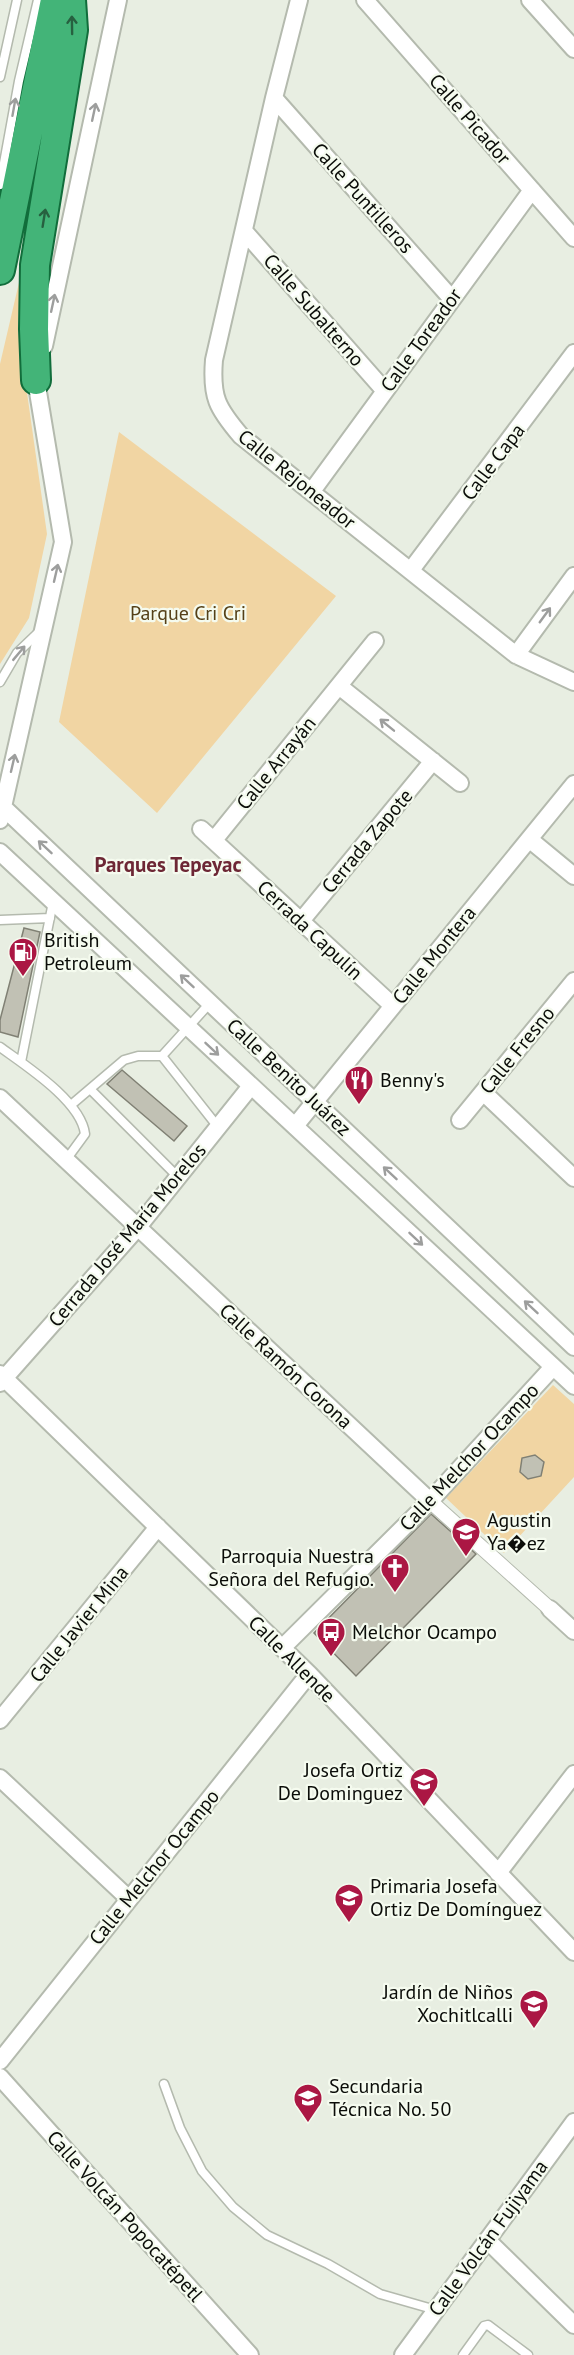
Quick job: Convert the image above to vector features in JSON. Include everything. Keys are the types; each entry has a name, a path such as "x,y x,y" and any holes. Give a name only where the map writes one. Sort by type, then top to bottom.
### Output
{"highway":[{"path":"0,270 55,0"},
{"path":"36,380 35,265 73,30 70,0"}],"street":[{"path":"2,814 63,542 36,380 118,0"},
{"name":"Calle Rejoneador","path":"299,0 274,98 214,360 212,381 217,404 241,436 516,655 574,682"},
{"name":"Calle Picador","path":"365,0 574,238"},
{"path":"530,0 574,49"},
{"name":"Calle Puntilleros","path":"274,98 452,298"},
{"name":"Calle Toreador","path":"312,491 532,190"},
{"name":"Calle Subalterno","path":"244,231 384,390"},
{"name":"Calle Capa","path":"411,570 574,353"},
{"path":"516,655 574,576"},
{"name":"Calle Arrayán","path":"207,834 339,686 375,641"},
{"path":"339,686 460,783"},
{"name":"Cerrada Zapote","path":"301,921 433,762"},
{"name":"Calle Montera","path":"295,1126 574,785"},
{"name":"Calle Benito Juárez","path":"2,814 210,1003 574,1347"},
{"name":"Cerrada Capulín","path":"207,834 393,1006"},
{"path":"529,839 574,876"},
{"name":"Calle Benito Juárez","path":"0,852 52,910 188,1027 574,1386"},
{"name":"Calle Fresno","path":"460,1120 574,981"},
{"name":"Cerrada José María Morelos","path":"1,1378 138,1227 251,1086"},
{"path":"483,1092 573,1175"},
{"name":"Calle Ramón Corona","path":"0,1098 430,1501 574,1631"},
{"name":"Calle Melchor Ocampo","path":"282,1648 430,1501 553,1367"},
{"name":"Calle Allende","path":"1,1378 309,1674 574,1952"},
{"name":"Calle Javier Mina","path":"0,1720 158,1527"},
{"name":"Calle Melchor Ocampo","path":"0,2061 309,1674"},
{"path":"498,1873 574,1774"},
{"path":"0,1778 128,1898"},
{"name":"Calle Volcán Popocatépetl","path":"0,2077 250,2355"},
{"name":"Calle Volcán Fujiyama","path":"402,2355 574,2122"},
{"path":"487,2240 574,2325"}],"lane":[{"path":"0,77 17,0"},
{"path":"0,186 19,81 38,0"},
{"path":"0,682 17,653 43,627"},
{"path":"0,920 52,910 21,1062"},
{"path":"71,1105 124,1060 138,1056 162,1056 210,1003"},
{"path":"0,1047 71,1105 84,1125 85,1134 66,1160"},
{"path":"162,1056 218,1126"},
{"path":"91,1090 178,1177"},
{"path":"164,2084 180,2128 202,2171 232,2208 267,2235 328,2264 380,2294 436,2310"},
{"path":"463,2355 484,2326 488,2325 528,2355"}],"green space":[{"path":"21,274 18,329 47,534 29,618 0,664 0,364"},
{"name":"Parque Cri Cri","path":"119,432 336,596 157,813 59,722"},
{"path":"553,1385 574,1404 574,1477 504,1553 446,1498"}],"building":[{"name":"British Petroleum","path":"24,928 40,932 18,1037 0,1032 0,1020"},
{"path":"122,1070 187,1126 174,1141 107,1084"},
{"path":"535,1455 544,1462 541,1476 528,1479 520,1472 522,1458"},
{"name":"Parroquia Nuestra Señora del Refugio.","path":"431,1514 476,1554 356,1676 314,1633"}],"place":[{"name":"British Petroleum","path":"23,978"},
{"name":"Benny's","path":"359,1106"},
{"name":"Agustin Ya�ez","path":"466,1558"},
{"name":"Parroquia Nuestra Señora del Refugio.","path":"395,1594"},
{"name":"Melchor Ocampo","path":"331,1658"},
{"name":"Josefa Ortiz De Dominguez","path":"424,1808"},
{"name":"Primaria Josefa Ortiz De Domínguez","path":"349,1924"},
{"name":"Jardín de Niños Xochitlcalli","path":"534,2030"},
{"name":"Secundaria Técnica No. 50","path":"308,2124"}],"district":[{"name":"Parques Tepeyac","path":"168,865"}]}
